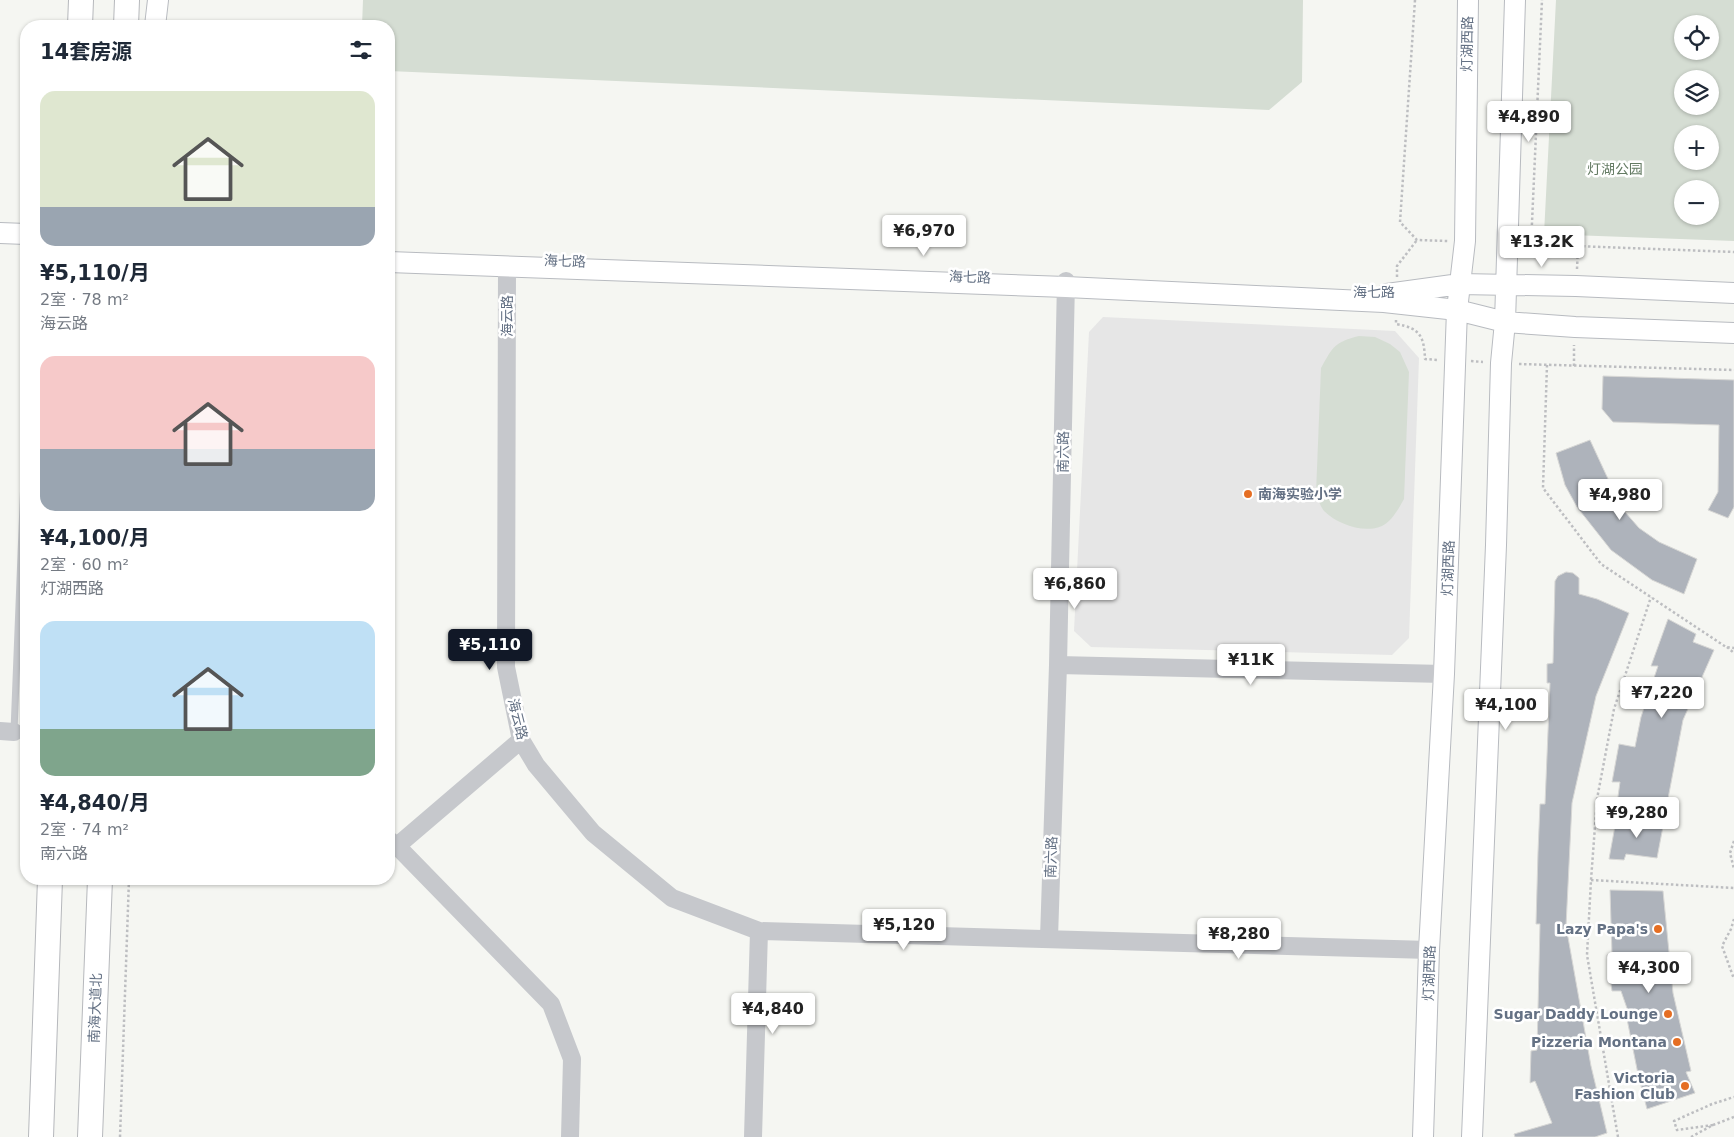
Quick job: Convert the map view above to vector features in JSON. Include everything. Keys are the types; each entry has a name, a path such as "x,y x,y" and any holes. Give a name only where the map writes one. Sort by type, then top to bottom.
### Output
{"highway":[{"path":"80,20 81,0"},
{"path":"126,20 127,0"},
{"path":"41,1137 50,885"},
{"name":"南海大道北","path":"90,1137 100,885"}],"main road":[{"path":"156,20 158,0"},
{"name":"灯湖西路","path":"1423,1137 1429,950 1444,674 1457,310 1465,241 1468,0"},
{"path":"1472,1137 1496,545 1501,363 1505,322 1515,0"},
{"path":"0,233 20,234"},
{"path":"0,245 20,246"},
{"name":"海七路","path":"395,254 1396,298 1505,322 1575,327 1734,333"},
{"name":"海七路","path":"395,262 1066,284"},
{"name":"海七路","path":"1396,298 1460,284 1576,286 1734,293"}],"street":[{"name":"海云路","path":"507,266 506,667 521,740 536,765 593,833 672,898 760,931"},
{"name":"南六路","path":"1049,938 1058,665 1066,284"},
{"path":"1058,665 1444,674"},
{"path":"395,841 521,740"},
{"path":"395,845 551,1004 572,1059 570,1137"},
{"path":"753,1137 760,931 1429,950"}],"lane":[{"path":"7,732 20,531"}],"path":[{"path":"1531,245 1542,0"},
{"path":"1417,240 1397,266 1396,324 1411,326 1424,341 1426,359 1574,366 1734,370"},
{"path":"1576,286 1578,247"},
{"path":"1574,366 1575,327"},
{"path":"1547,365 1543,488 1601,564 1734,653"},
{"path":"1618,1137 1587,955 1590,880 1598,799 1614,709 1651,597"},
{"path":"1726,646 1734,648"},
{"path":"1734,840 1730,853 1734,869"},
{"path":"1590,880 1734,888"},
{"path":"120,1137 129,885"},
{"path":"1734,919 1722,946 1734,979"},
{"path":"1713,1125 1677,1130 1674,1121 1712,1104 1734,1097"},
{"path":"1691,1137 1713,1125 1734,1117"}],"shaded area":[{"name":"南海实验小学","path":"1103,317 1395,331 1419,358 1409,638 1392,655 1091,647 1074,631 1089,332"}],"green space":[{"path":"363,0 1303,0 1302,82 1269,110 395,71 395,20 362,20"},
{"name":"灯湖公园","path":"1556,0 1734,0 1734,241 1544,234"},
{"path":"1359,336 1375,337 1390,344 1400,352 1409,372 1404,499 1386,524 1367,529 1343,524 1329,516 1324,511 1316,493 1321,368 1336,346 1345,340"}],"building":[{"path":"1603,376 1734,380 1734,507 1728,518 1708,510 1718,492 1719,425 1613,422 1602,409"},
{"path":"1590,440 1625,512 1639,528 1659,542 1697,559 1684,594 1652,580 1611,550 1577,507 1565,485 1556,453"},
{"path":"1566,572 1573,573 1579,578 1579,594 1597,599 1629,613 1596,696 1572,803 1566,926 1591,1066 1607,1133 1595,1137 1515,1137 1514,1134 1552,1123 1535,1081 1530,1083 1531,1051 1537,1050 1540,924 1536,924 1540,804 1545,804 1550,683 1547,683 1547,664 1553,663 1555,581 1558,576"},
{"path":"1668,619 1696,634 1693,642 1714,650 1683,720 1667,804 1617,804 1620,782 1612,782 1619,744 1635,747 1641,717 1658,666 1651,666"},
{"path":"1665,816 1657,858 1626,854 1624,860 1609,859 1615,826"},
{"path":"1610,890 1663,891 1673,993 1691,1071 1686,1072 1695,1093 1647,1109 1627,1019 1630,1017 1621,991 1612,991 1607,955 1612,954"}],"place":[{"name":"南海实验小学","path":"1248,494"},
{"name":"Lazy Papa's","path":"1658,929"},
{"name":"Sugar Daddy Lounge","path":"1668,1014"},
{"name":"Pizzeria Montana","path":"1677,1042"},
{"name":"Victoria Fashion Club","path":"1685,1086"}]}
